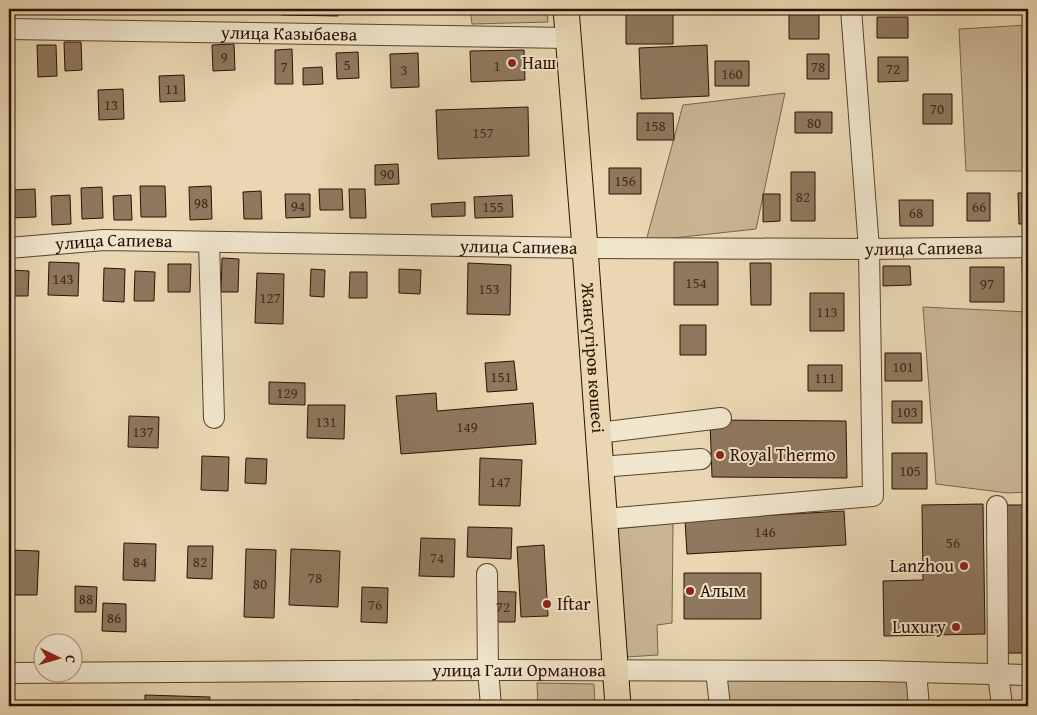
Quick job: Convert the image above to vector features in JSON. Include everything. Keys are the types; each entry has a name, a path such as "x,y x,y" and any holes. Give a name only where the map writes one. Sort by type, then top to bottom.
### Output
{"main road":[{"name":"Жансүгіров көшесі","path":"566,9 618,706"}],"street":[{"path":"605,519 873,496 868,249 851,9"},
{"name":"улица Казыбаева","path":"9,29 568,38"},
{"name":"улица Сапиева","path":"9,248 104,240 585,248 868,249 1028,247"},
{"path":"209,242 214,418"},
{"path":"598,433 721,418"},
{"path":"601,468 701,459"},
{"path":"997,506 998,674 1002,706"},
{"path":"487,574 490,706"},
{"name":"улица Гали Орманова","path":"9,673 488,670 875,671 1028,675"},
{"path":"716,671 720,706"},
{"path":"916,672 919,706"}],"shaded area":[{"path":"470,9 547,9 548,22 472,24"},
{"path":"1028,25 1028,171 966,171 959,29"},
{"path":"785,93 756,229 646,241 683,105"},
{"path":"923,307 1028,312 1028,492 1008,493 936,484"},
{"path":"673,523 672,623 657,625 658,655 626,657 616,529"},
{"path":"725,678 907,678 909,706 728,706"},
{"path":"537,683 594,684 595,706 538,706"}],"building":[{"path":"281,9 338,9 338,16 281,15"},
{"path":"626,9 673,9 673,44 626,44"},
{"path":"789,10 819,10 819,39 789,39"},
{"path":"877,17 908,17 908,38 877,38"},
{"path":"64,42 81,42 82,70 65,71"},
{"path":"234,44 235,70 213,71 212,45"},
{"path":"37,45 56,45 57,76 38,77"},
{"path":"707,45 709,96 641,99 639,48"},
{"path":"292,49 293,84 275,84 275,50"},
{"path":"524,50 525,80 471,82 470,51"},
{"path":"358,52 359,78 337,79 336,53"},
{"path":"418,53 419,87 391,88 390,54"},
{"path":"807,54 829,54 829,79 807,79"},
{"path":"878,57 908,57 908,81 878,82"},
{"path":"715,61 749,61 749,86 715,86"},
{"path":"322,67 323,84 303,85 303,68"},
{"path":"184,75 185,101 160,102 159,76"},
{"path":"123,89 124,119 99,120 98,90"},
{"path":"923,94 952,94 952,124 923,124"},
{"path":"528,107 529,156 438,159 436,110"},
{"path":"795,112 832,112 832,133 795,133"},
{"path":"637,113 673,113 674,140 637,140"},
{"path":"398,164 399,184 375,185 375,165"},
{"path":"609,168 641,168 641,194 609,194"},
{"path":"791,172 815,172 815,221 791,221"},
{"path":"140,186 165,186 166,217 141,217"},
{"path":"211,186 212,219 190,220 189,187"},
{"path":"102,187 103,218 82,219 81,188"},
{"path":"35,189 36,217 11,218 10,190"},
{"path":"319,189 342,189 343,210 320,210"},
{"path":"349,189 365,189 366,218 350,218"},
{"path":"261,191 262,219 244,219 243,192"},
{"path":"967,193 990,193 990,221 967,221"},
{"path":"1018,193 1028,193 1028,224 1019,224"},
{"path":"285,194 310,194 310,217 286,218"},
{"path":"763,194 780,194 780,221 763,222"},
{"path":"70,195 71,224 52,225 51,196"},
{"path":"131,195 132,220 114,220 113,196"},
{"path":"512,195 513,217 475,218 474,197"},
{"path":"899,200 933,200 933,226 900,226"},
{"path":"465,202 465,216 432,217 431,204"},
{"path":"222,258 239,259 238,292 221,292"},
{"path":"1022,259 1028,259 1028,302 1023,302"},
{"path":"49,262 79,263 78,296 48,295"},
{"path":"674,262 718,262 718,305 674,305"},
{"path":"468,263 511,265 510,315 467,314"},
{"path":"750,263 771,263 771,305 751,305"},
{"path":"168,264 191,264 190,292 168,292"},
{"path":"883,266 910,266 911,285 883,286"},
{"path":"970,267 1004,267 1004,302 970,302"},
{"path":"104,268 125,269 124,302 103,301"},
{"path":"311,269 325,270 324,297 310,296"},
{"path":"399,269 421,270 420,294 399,293"},
{"path":"9,270 29,271 28,296 9,296"},
{"path":"135,271 155,272 154,301 134,301"},
{"path":"350,272 367,272 367,298 349,298"},
{"path":"257,273 284,274 283,324 255,323"},
{"path":"810,293 844,293 844,331 810,331"},
{"path":"680,325 706,325 706,355 680,355"},
{"path":"885,353 921,353 922,381 885,381"},
{"path":"514,361 517,390 487,392 485,363"},
{"path":"808,365 842,365 842,391 808,391"},
{"path":"269,382 305,383 305,405 269,404"},
{"path":"436,393 437,411 533,403 536,444 401,454 396,396"},
{"path":"892,401 922,401 922,423 892,423"},
{"path":"308,405 345,405 344,439 307,438"},
{"path":"129,416 159,417 158,448 128,447"},
{"path":"710,420 846,421 847,478 712,477"},
{"path":"892,453 927,453 927,489 892,489"},
{"path":"202,456 229,457 228,491 201,490"},
{"path":"246,458 267,459 266,484 245,483"},
{"path":"480,458 522,460 520,506 479,505"},
{"path":"983,504 985,634 884,636 883,581 923,580 922,505"},
{"path":"1003,505 1028,505 1028,653 1003,653"},
{"path":"844,511 846,545 687,554 685,520"},
{"path":"468,527 512,528 511,559 467,557"},
{"path":"421,538 455,539 454,577 419,576"},
{"path":"124,543 156,544 155,581 123,580"},
{"path":"544,545 548,616 521,617 517,547"},
{"path":"188,546 213,546 212,579 187,578"},
{"path":"246,549 276,550 274,618 244,617"},
{"path":"291,549 340,551 338,607 289,605"},
{"path":"9,550 39,551 37,595 9,595"},
{"path":"684,573 761,573 761,619 684,619"},
{"path":"75,586 97,587 96,612 75,612"},
{"path":"362,587 388,588 387,623 361,622"},
{"path":"490,591 516,592 515,622 489,622"},
{"path":"103,603 126,604 126,632 102,631"},
{"path":"145,695 210,697 209,706 145,706"},
{"path":"359,700 359,706 335,706 335,701"}],"place":[{"name":"Наш","path":"512,63"},
{"name":"Royal Thermo","path":"720,455"},
{"name":"Lanzhou","path":"964,566"},
{"name":"Алым","path":"690,591"},
{"name":"Iftar","path":"547,604"},
{"name":"Luxury","path":"956,627"}]}
